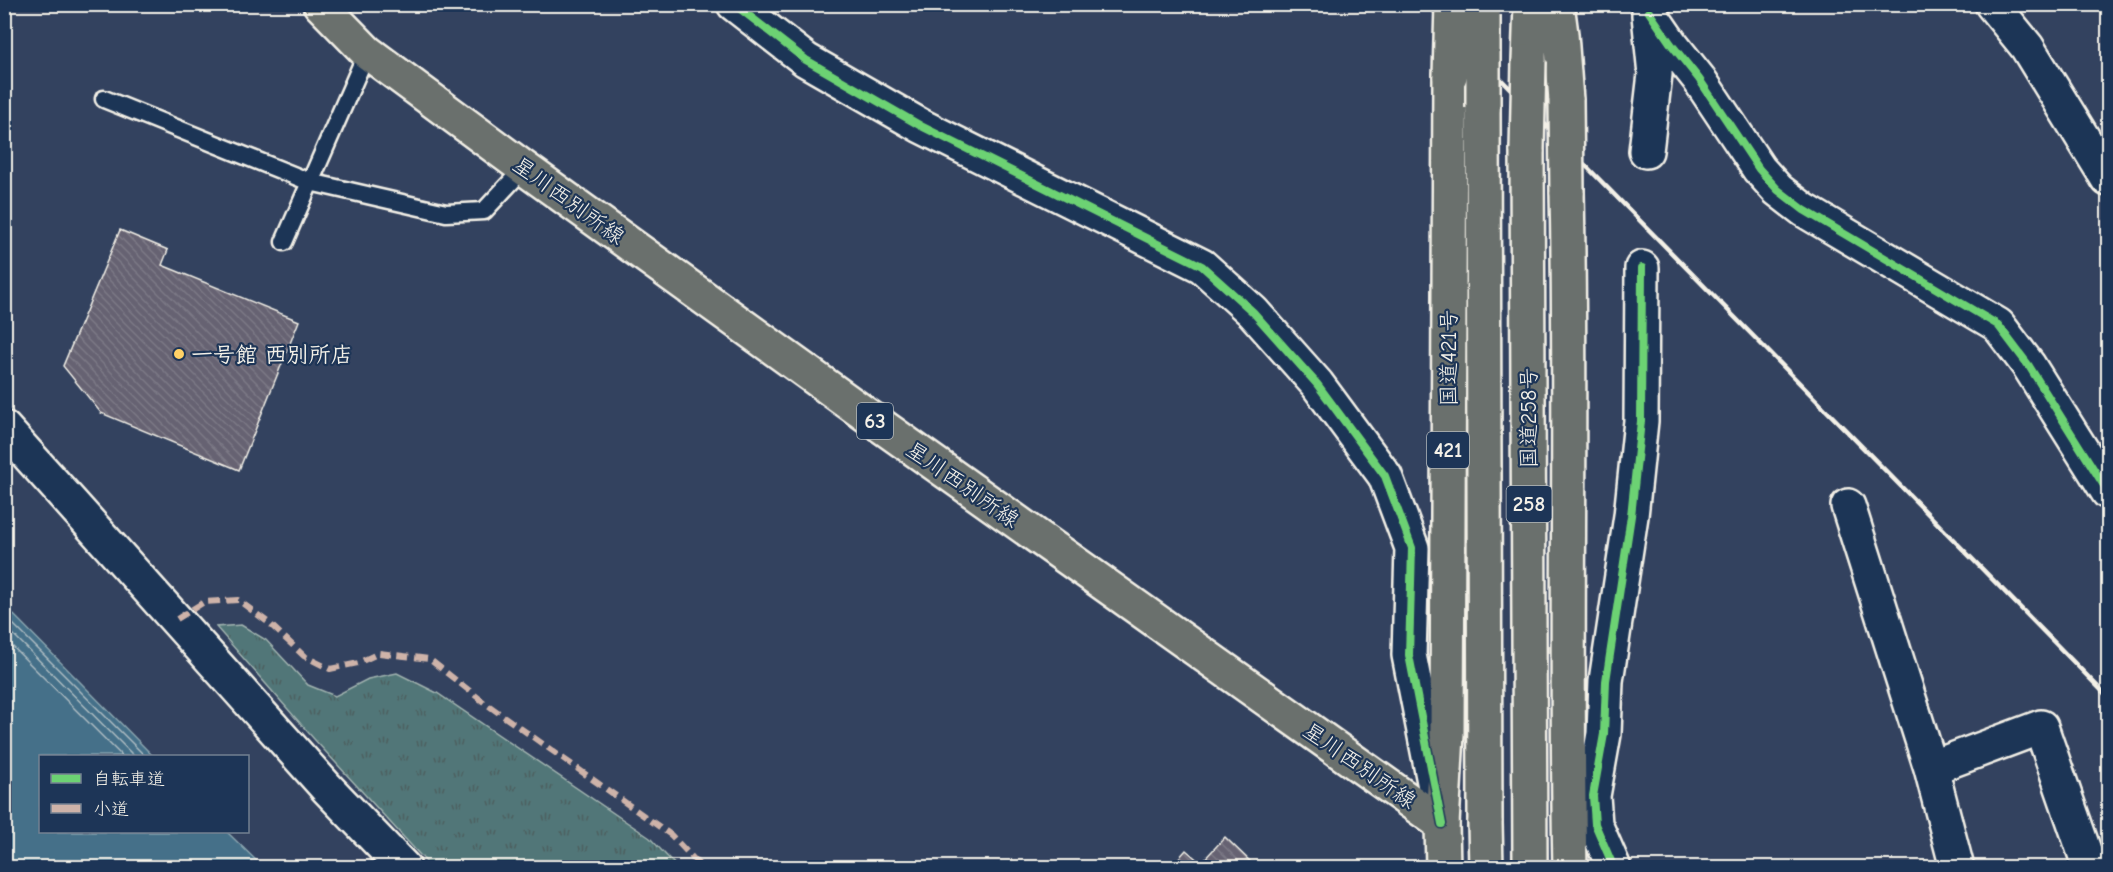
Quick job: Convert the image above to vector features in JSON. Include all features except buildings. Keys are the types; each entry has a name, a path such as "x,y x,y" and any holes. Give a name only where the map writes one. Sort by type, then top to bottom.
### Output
{"main road":[{"name":"星川西別所線","path":"320,4 367,52 524,168 879,424 1442,824"},
{"name":"国道421号","path":"1443,867 1442,824 1447,734 1452,4"},
{"name":"国道258号","path":"1530,863 1527,150 1531,4"},
{"path":"1557,4 1566,100 1568,192 1570,867"},
{"name":"国道258号","path":"1483,10 1486,867"},
{"path":"1442,824 1492,867"}],"street":[{"path":"734,4 806,60 921,126 1202,266 1253,312 1310,376 1385,476 1412,548 1409,655 1442,824"},
{"path":"1992,4 2027,47 2109,179"},
{"path":"1646,151 1655,74 1647,8"},
{"path":"1647,8 1671,44 1699,79 1753,161 1778,190 1804,210 1998,325 2029,366 2109,492"},
{"path":"1614,867 1594,824 1593,795 1604,734 1606,681 1631,516 1640,433 1642,268"},
{"path":"4,428 327,788 404,867"},
{"path":"1848,506 1931,768 1957,867"},
{"path":"1931,768 2041,727 2090,867"}],"lane":[{"path":"284,242 367,52"},
{"path":"104,99 310,182 446,213 483,211 524,168"}],"green space":[{"path":"241,625 266,640 308,685 335,696 368,679 397,673 437,693 650,838 677,867 431,867 216,627"}],"water":[{"path":"5,606 152,755 39,755 39,833 228,833 263,867 5,867"}],"railway":[{"path":"1427,4 2108,697"}],"marked path":[{"path":"177,619 204,602 238,600 269,623 304,656 330,669 358,663 379,653 429,659 485,703 671,835 702,868"}],"cycle path":[{"path":"734,4 806,60 921,126 1202,266 1253,312 1317,384 1385,476 1412,548 1409,655 1442,824"},
{"path":"1649,12 1699,79 1759,169 1778,190 1804,210 1998,325 2029,366 2108,492"},
{"path":"1614,868 1595,824 1593,796 1604,734 1606,681 1631,516 1641,421 1642,268"}],"place":[{"name":"一号館 西別所店","path":"179,354"}]}
